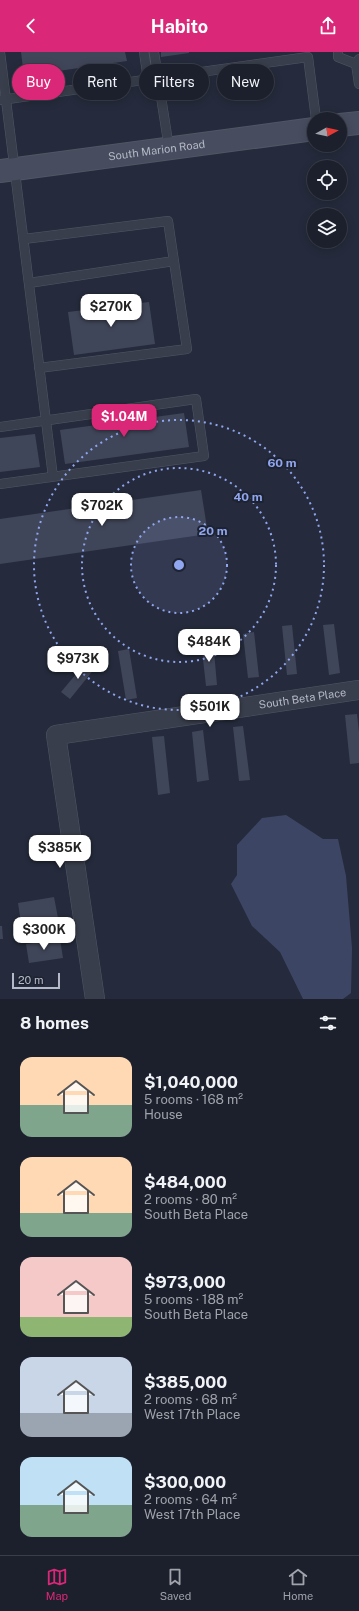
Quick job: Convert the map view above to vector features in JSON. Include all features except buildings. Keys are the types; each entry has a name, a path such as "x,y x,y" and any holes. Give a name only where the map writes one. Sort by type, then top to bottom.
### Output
{"main road":[{"path":"347,124 359,123"},
{"name":"South Marion Road","path":"8,170 307,130"}],"street":[{"name":"South Beta Place","path":"95,999 56,735 359,690"}],"lane":[{"path":"0,52 8,170 24,239 53,477"},
{"path":"144,52 146,64"},
{"path":"154,52 156,64"},
{"path":"338,52 338,57 358,62 359,84"},
{"path":"209,72 308,57 315,112"},
{"path":"3,99 139,81"},
{"path":"161,100 169,148"},
{"path":"24,239 168,221 187,348 39,368"},
{"path":"29,283 174,261"},
{"path":"0,427 196,399 204,456 0,484"}],"water":[{"path":"286,815 323,839 338,839 346,876 352,948 351,993 343,999 303,999 280,952 252,926 231,884 237,875 237,845 262,818"}]}
